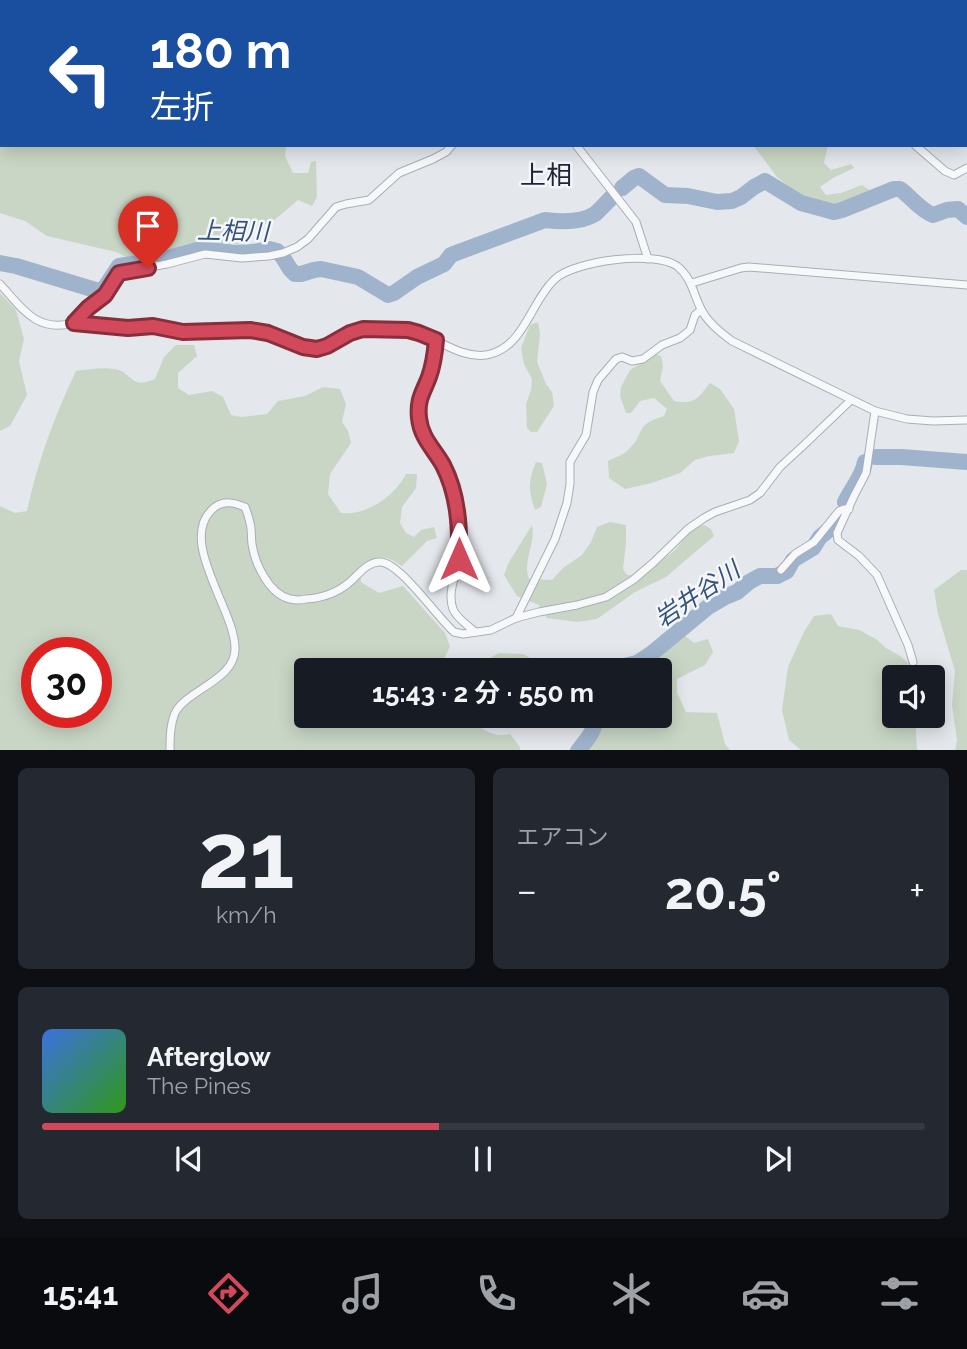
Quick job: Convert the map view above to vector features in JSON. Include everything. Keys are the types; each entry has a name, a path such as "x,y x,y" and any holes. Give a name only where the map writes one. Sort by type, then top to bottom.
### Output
{"street":[{"path":"74,323 105,295 119,273 205,254 242,258 281,253 297,247 308,239 336,207 369,200 399,173 433,159 450,147"},
{"path":"578,147 636,222 648,259"},
{"path":"917,147 945,171 954,174 967,168"},
{"path":"0,284 26,313 36,320 52,325 74,323 128,328 153,326 183,332 250,330 317,349 363,329 408,330 459,351 486,355 512,343 552,281 562,273 631,257 664,261 676,266 692,284 701,310 714,327 732,341 875,411 907,419 967,420"},
{"path":"692,284 749,267 967,285"},
{"path":"516,618 555,538 570,484 570,463 586,435 593,392 598,380 616,359 643,359 662,345 680,338 690,330 695,315 701,310"},
{"path":"436,340 430,376 419,400 419,416 427,442 442,462 450,479 456,503 460,532 459,559 452,584 452,607 459,618 475,632"},
{"path":"170,750 170,728 176,711 219,677 234,659 232,629 217,595 202,545 202,524 205,516 218,505 234,502 245,508 250,522 252,545 265,579 281,595 291,600 323,598 347,584 369,564 382,562 392,566 406,579 454,632 463,634 491,630 516,618 577,606 606,597 633,580 688,528 715,512 750,500 760,493 780,467 851,400"},
{"path":"875,411 866,473 837,533 838,540 859,556 877,575 913,662"},
{"path":"781,570 795,554 814,542 839,511 849,509"}],"green space":[{"path":"0,147 286,147 285,156 293,173 308,173 311,162 316,161 317,197 312,206 298,200 272,222 252,229 246,243 196,245 132,260 116,252 47,236 25,221 0,213"},
{"path":"754,147 828,147 824,163 831,170 851,164 854,168 820,187 826,195 862,185 874,193 836,207 818,204 796,193 777,177"},
{"path":"0,293 16,310 24,339 19,361 27,395 10,426 0,431"},
{"path":"538,322 540,334 537,362 552,392 554,406 537,432 531,432 527,428 526,404 532,379 524,364 521,348 530,325"},
{"path":"176,345 194,345 197,356 178,373 178,388 189,395 212,391 223,397 231,415 241,417 267,414 278,401 305,396 323,387 340,389 346,404 342,422 351,443 330,474 328,494 341,513 370,508 395,490 406,474 417,474 416,488 402,507 400,523 406,533 414,537 421,530 434,527 437,538 427,541 402,566 390,559 376,558 360,569 361,582 379,593 403,586 445,633 450,646 444,658 294,658 294,728 482,728 497,735 510,734 520,750 0,750 0,506 15,513 27,511 47,440 76,371 115,369 136,381 147,382 155,379 164,357"},
{"path":"656,354 661,356 663,366 660,381 674,401 687,402 695,399 710,383 720,389 734,409 739,441 734,453 695,460 680,473 625,489 609,478 608,461 628,450 644,426 664,416 667,409 654,398 640,401 631,413 626,413 620,396 621,387 630,370"},
{"path":"536,462 542,463 547,484 541,507 535,510 530,486"},
{"path":"610,522 626,525 623,569 627,575 642,576 674,551 695,527 704,525 711,529 714,536 666,577 635,592 597,619 578,622 547,618 539,605 517,596 504,575 532,525 527,566 529,579 552,580 563,568 582,555 597,527"},
{"path":"961,570 967,570 967,750 955,750 957,740 952,705 955,671 938,614 934,590"},
{"path":"831,614 838,626 859,630 876,639 909,664 882,665 882,728 916,728 917,750 801,750 789,740 782,710 788,667 814,616"},
{"path":"683,634 694,643 708,639 713,652 705,665 677,679 677,693 686,712 717,713 725,744 730,750 586,750 599,728 672,728 672,658 651,658"},
{"path":"499,653 523,654 530,658 490,658"}],"waterway":[{"name":"上相川","path":"622,188 639,176 665,195 717,202 732,201 765,181 801,203 834,212 900,189 928,213 933,215 958,209 967,217"},
{"name":"上相川","path":"0,263 102,292 119,266 165,259 201,249 234,253 269,249 277,251 295,274 321,269 358,277 388,295 444,264 451,255 545,220 584,219 597,212 612,197"},
{"name":"岩井谷川","path":"876,457 967,462"},
{"name":"岩井谷川","path":"845,502 865,462"},
{"name":"岩井谷川","path":"645,658 708,607 760,576 777,576 787,571 793,560 813,548 838,518"},
{"name":"岩井谷川","path":"579,750 593,728"}],"district":[{"name":"上相","path":"546,175"}],"route":[{"path":"148,268 119,273 105,295 74,323 128,328 153,326 183,332 250,330 317,349 363,329 408,330 436,340 430,376 419,400 419,416 427,442 442,462 450,479 460,532 459,559"}]}
